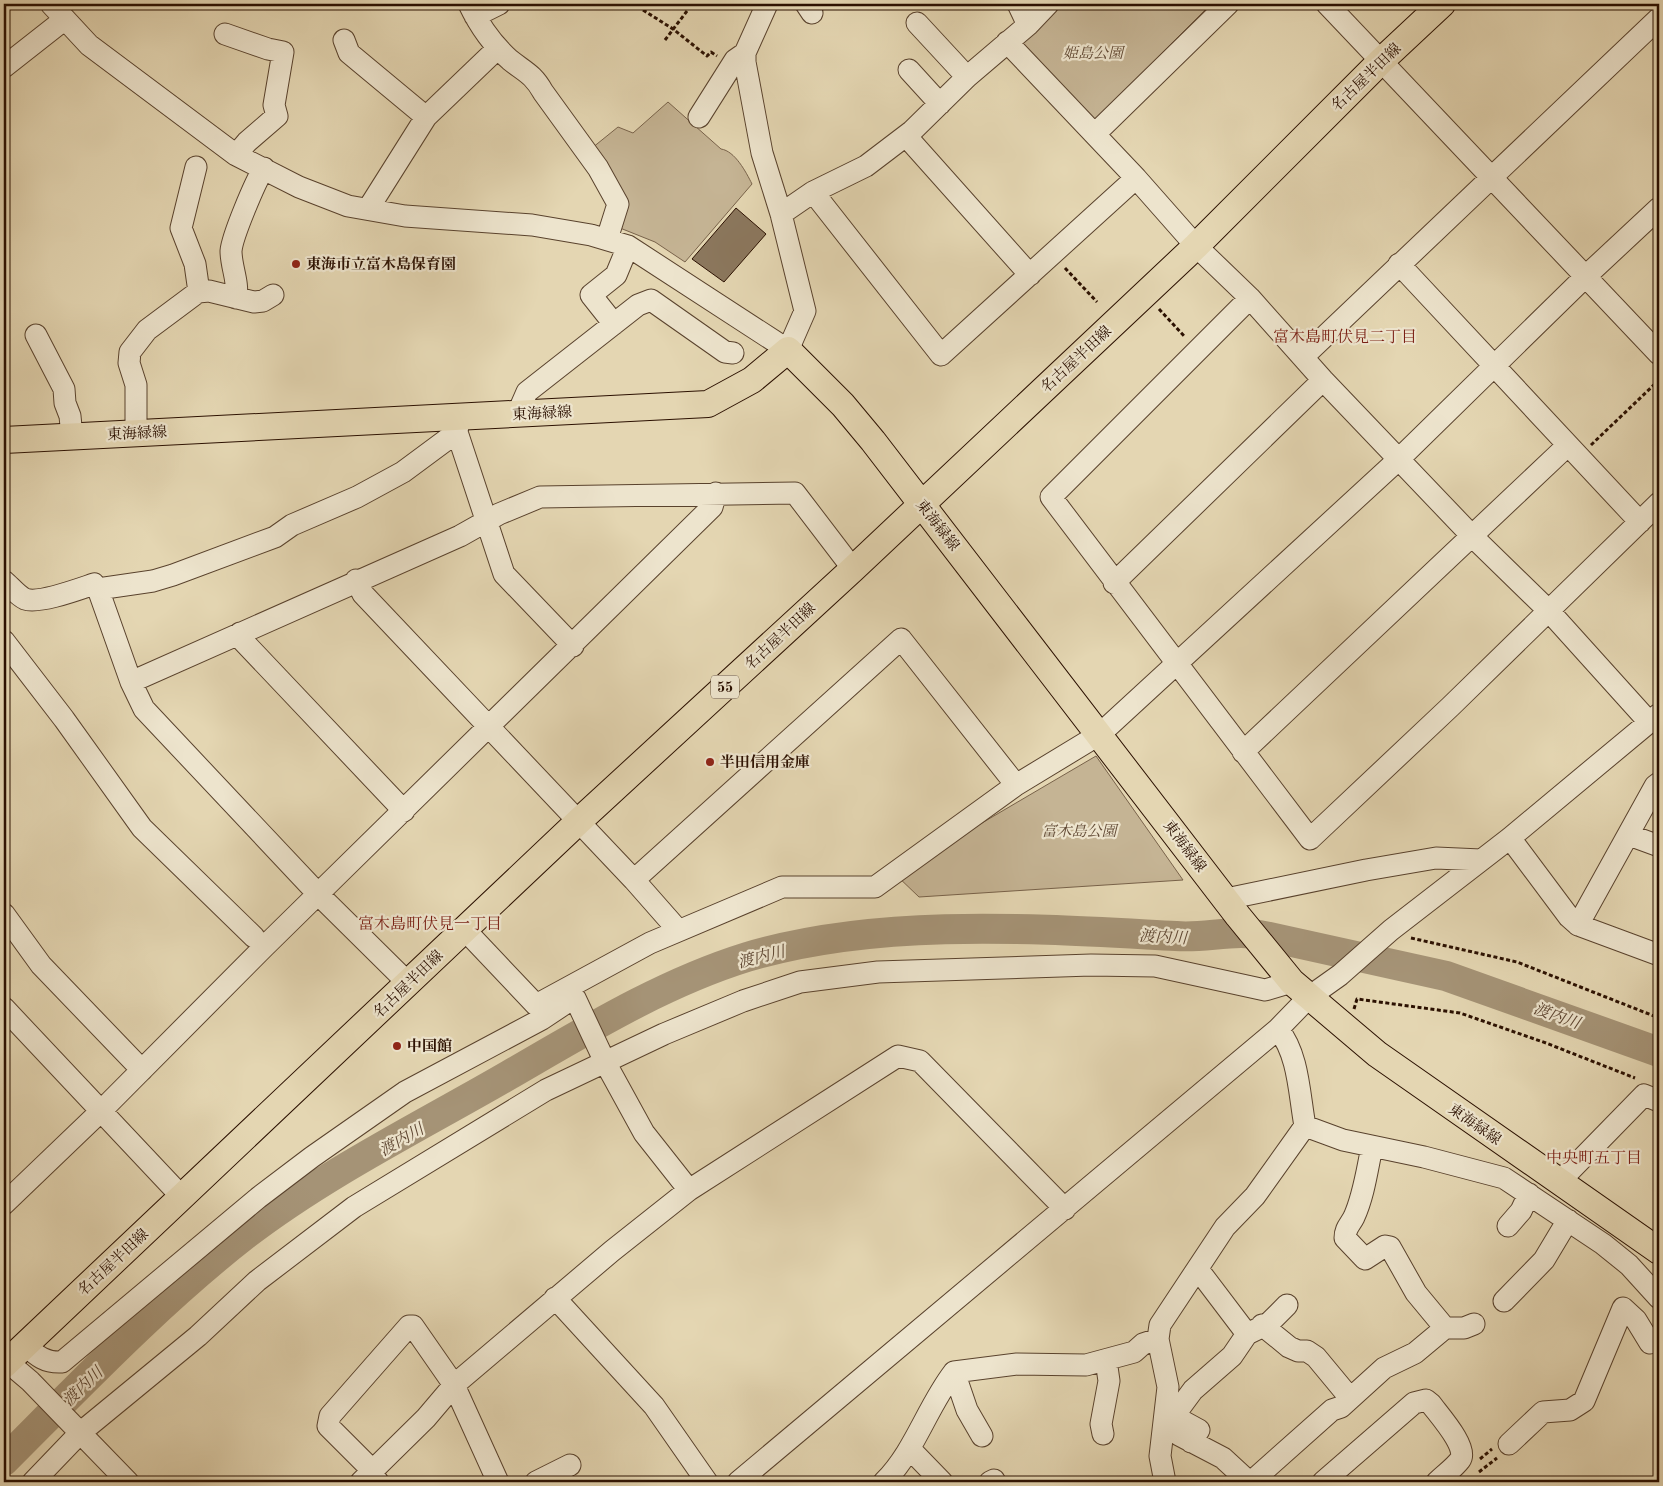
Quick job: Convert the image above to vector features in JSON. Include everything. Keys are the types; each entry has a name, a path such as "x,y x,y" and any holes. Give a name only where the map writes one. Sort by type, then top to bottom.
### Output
{"main road":[{"name":"名古屋半田線","path":"10,1357 579,821 853,569 1196,246 1381,61 1442,4"},
{"name":"東海緑線","path":"4,440 136,433 458,424 517,415 708,404 752,380 776,358 788,350 843,405 1100,734 1232,908 1270,955 1301,989 1377,1054 1659,1251"}],"street":[{"path":"50,4 89,45 236,155 299,188 348,206 405,216 532,225 591,234 607,239 628,246 788,350 805,311 781,214 762,153 738,59"},
{"path":"499,4 472,10 498,48 536,78 543,92 598,168 618,204 607,239"},
{"path":"699,117 738,59 767,4"},
{"path":"1018,4 1028,25"},
{"path":"781,214 814,192 866,166 906,136 967,77 1028,25 1048,4"},
{"path":"1100,129 1228,4"},
{"path":"1327,4 1659,354"},
{"path":"1303,357 1659,18"},
{"path":"4,67 65,20"},
{"path":"917,23 967,77"},
{"path":"225,34 268,49 283,52 274,105 277,116 247,142 236,155"},
{"path":"344,40 349,53 426,117"},
{"path":"33,1482 80,1433 198,1336 257,1281 354,1207 603,1057 744,1001 800,982 878,972 1091,965 1154,966 1265,990 1301,989 1340,975 1391,930 1510,838 1654,718 1472,536 1323,380 1250,298 1196,246 1136,178 1007,42"},
{"path":"368,209 426,117 498,48"},
{"path":"909,70 940,104"},
{"path":"906,136 1030,275"},
{"path":"196,168 181,228 195,264 199,292"},
{"path":"236,298 238,289 232,266 231,249 256,181 264,168"},
{"path":"814,192 941,355 1136,178"},
{"path":"465,930 536,1005 650,943 782,887 875,887 1016,785 1100,734 1399,459 1586,276 1659,208"},
{"path":"614,324 591,295 616,275 628,246"},
{"path":"1399,264 1640,522"},
{"path":"136,433 136,384 130,363 130,352 147,330 199,292 209,291 254,302 263,301 272,294"},
{"path":"1250,298 1051,497 1114,583 1310,839 1659,503"},
{"path":"517,415 526,392 638,306 651,300 725,352 733,353"},
{"path":"36,335 64,390 65,403 70,416 72,437"},
{"path":"1114,583 1323,380"},
{"path":"98,589 166,577 275,536 292,524 357,497 403,472 458,424 486,521 504,574 573,646"},
{"path":"1243,752 1472,536 1573,452"},
{"path":"5,1199 101,1111 489,726 573,646 712,507 716,493"},
{"path":"131,682 356,580 460,536 486,521 540,498 716,493 795,493 853,569"},
{"path":"356,580 363,594 579,821 678,930"},
{"path":"4,581 25,599 49,597 94,584 98,589 131,682 144,709 319,895 408,984"},
{"path":"240,633 243,641 404,811"},
{"path":"634,880 901,639 1016,785"},
{"path":"4,641 64,719 142,828 254,937"},
{"path":"1578,925 1655,786 1659,784"},
{"path":"1629,835 1659,846"},
{"path":"1510,838 1569,917 1578,925 1659,955"},
{"path":"1232,908 1366,870 1436,858 1481,860"},
{"path":"4,914 41,965 142,1070"},
{"path":"10,1357 38,1358 62,1362 258,1198 312,1157 406,1092 656,955 650,943"},
{"path":"738,1482 1278,1029 1301,989"},
{"path":"575,998 603,1057 644,1133 689,1190"},
{"path":"4,1008 182,1197"},
{"path":"1164,1482 1160,1456 1168,1387 1158,1339 1160,1325 1224,1227 1255,1196 1305,1126 1295,1068 1287,1041 1278,1029"},
{"path":"498,1482 454,1385 413,1326 409,1326 330,1416 328,1426 370,1479 454,1385 555,1298 689,1190 898,1056 920,1061 1065,1209"},
{"path":"1559,1182 1644,1095 1659,1101"},
{"path":"1305,1126 1343,1140 1424,1157 1504,1178 1602,1244 1640,1276 1659,1298"},
{"path":"1372,1147 1365,1183 1354,1217 1345,1230 1345,1238 1365,1259 1385,1246 1390,1246 1416,1293 1445,1328"},
{"path":"1508,1226 1521,1211 1529,1194"},
{"path":"1504,1301 1544,1260 1568,1220"},
{"path":"1196,1271 1254,1330 1298,1351 1307,1351 1316,1357 1350,1398"},
{"path":"1509,1444 1543,1412 1570,1410 1584,1401 1623,1308 1640,1276"},
{"path":"555,1298 654,1406 706,1482"},
{"path":"1192,1442 1199,1430 1177,1418 1176,1413 1192,1390 1232,1356 1254,1330 1268,1324 1287,1305"},
{"path":"1623,1308 1636,1320 1650,1343"},
{"path":"1164,1426 1223,1458 1250,1482 1332,1410 1341,1407 1384,1368 1415,1353 1445,1328 1464,1328 1474,1324"},
{"path":"884,1482 899,1468 940,1390 954,1372 1017,1364 1086,1365 1134,1352 1143,1344 1158,1339"},
{"path":"10,1357 30,1381 128,1482"},
{"path":"1103,1434 1101,1424 1109,1381 1106,1360"},
{"path":"954,1372 967,1410 982,1436"},
{"path":"1323,1482 1414,1403 1420,1400 1426,1400 1432,1404 1460,1444 1462,1455 1460,1460 1437,1482"},
{"path":"910,1448 942,1482"},
{"path":"536,1482 570,1465"},
{"path":"990,1482 994,1480 995,1482"}],"path":[{"path":"643,10 673,29 707,56 711,52 738,59"},
{"path":"665,40 687,11"},
{"path":"1052,254 1097,302"},
{"path":"1153,303 1197,351"},
{"path":"1573,452 1659,380"},
{"path":"1391,930 1422,942 1517,962 1659,1018"},
{"path":"1361,1016 1354,1010 1358,999 1460,1014 1546,1043 1642,1081"},
{"path":"1462,1455 1476,1462 1505,1439 1511,1446 1479,1472"}],"green space":[{"name":"姫島公園","path":"1058,4 1211,4 1093,122 1016,44"},
{"path":"668,102 721,149 731,154 743,168 752,184 685,262 655,242 620,228 592,148 618,127 633,133"},
{"name":"富木島公園","path":"1096,756 1183,880 919,897 895,874"}],"building":[{"path":"736,208 766,234 724,282 692,259"}],"waterway":[{"name":"渡内川","path":"4,1461 91,1373 182,1287 245,1235 308,1191 374,1151 625,1009 685,980 716,968 747,957 798,944 851,936 960,929 1015,929 1184,936 1248,933 1446,976 1659,1052"}],"place":[{"name":"東海市立富木島保育園","path":"296,264"},
{"name":"半田信用金庫","path":"710,762"},
{"name":"中国館","path":"397,1046"}],"district":[{"name":"富木島町伏見二丁目","path":"1345,336"},
{"name":"富木島町伏見一丁目","path":"430,923"},
{"name":"中央町五丁目","path":"1594,1157"}]}
